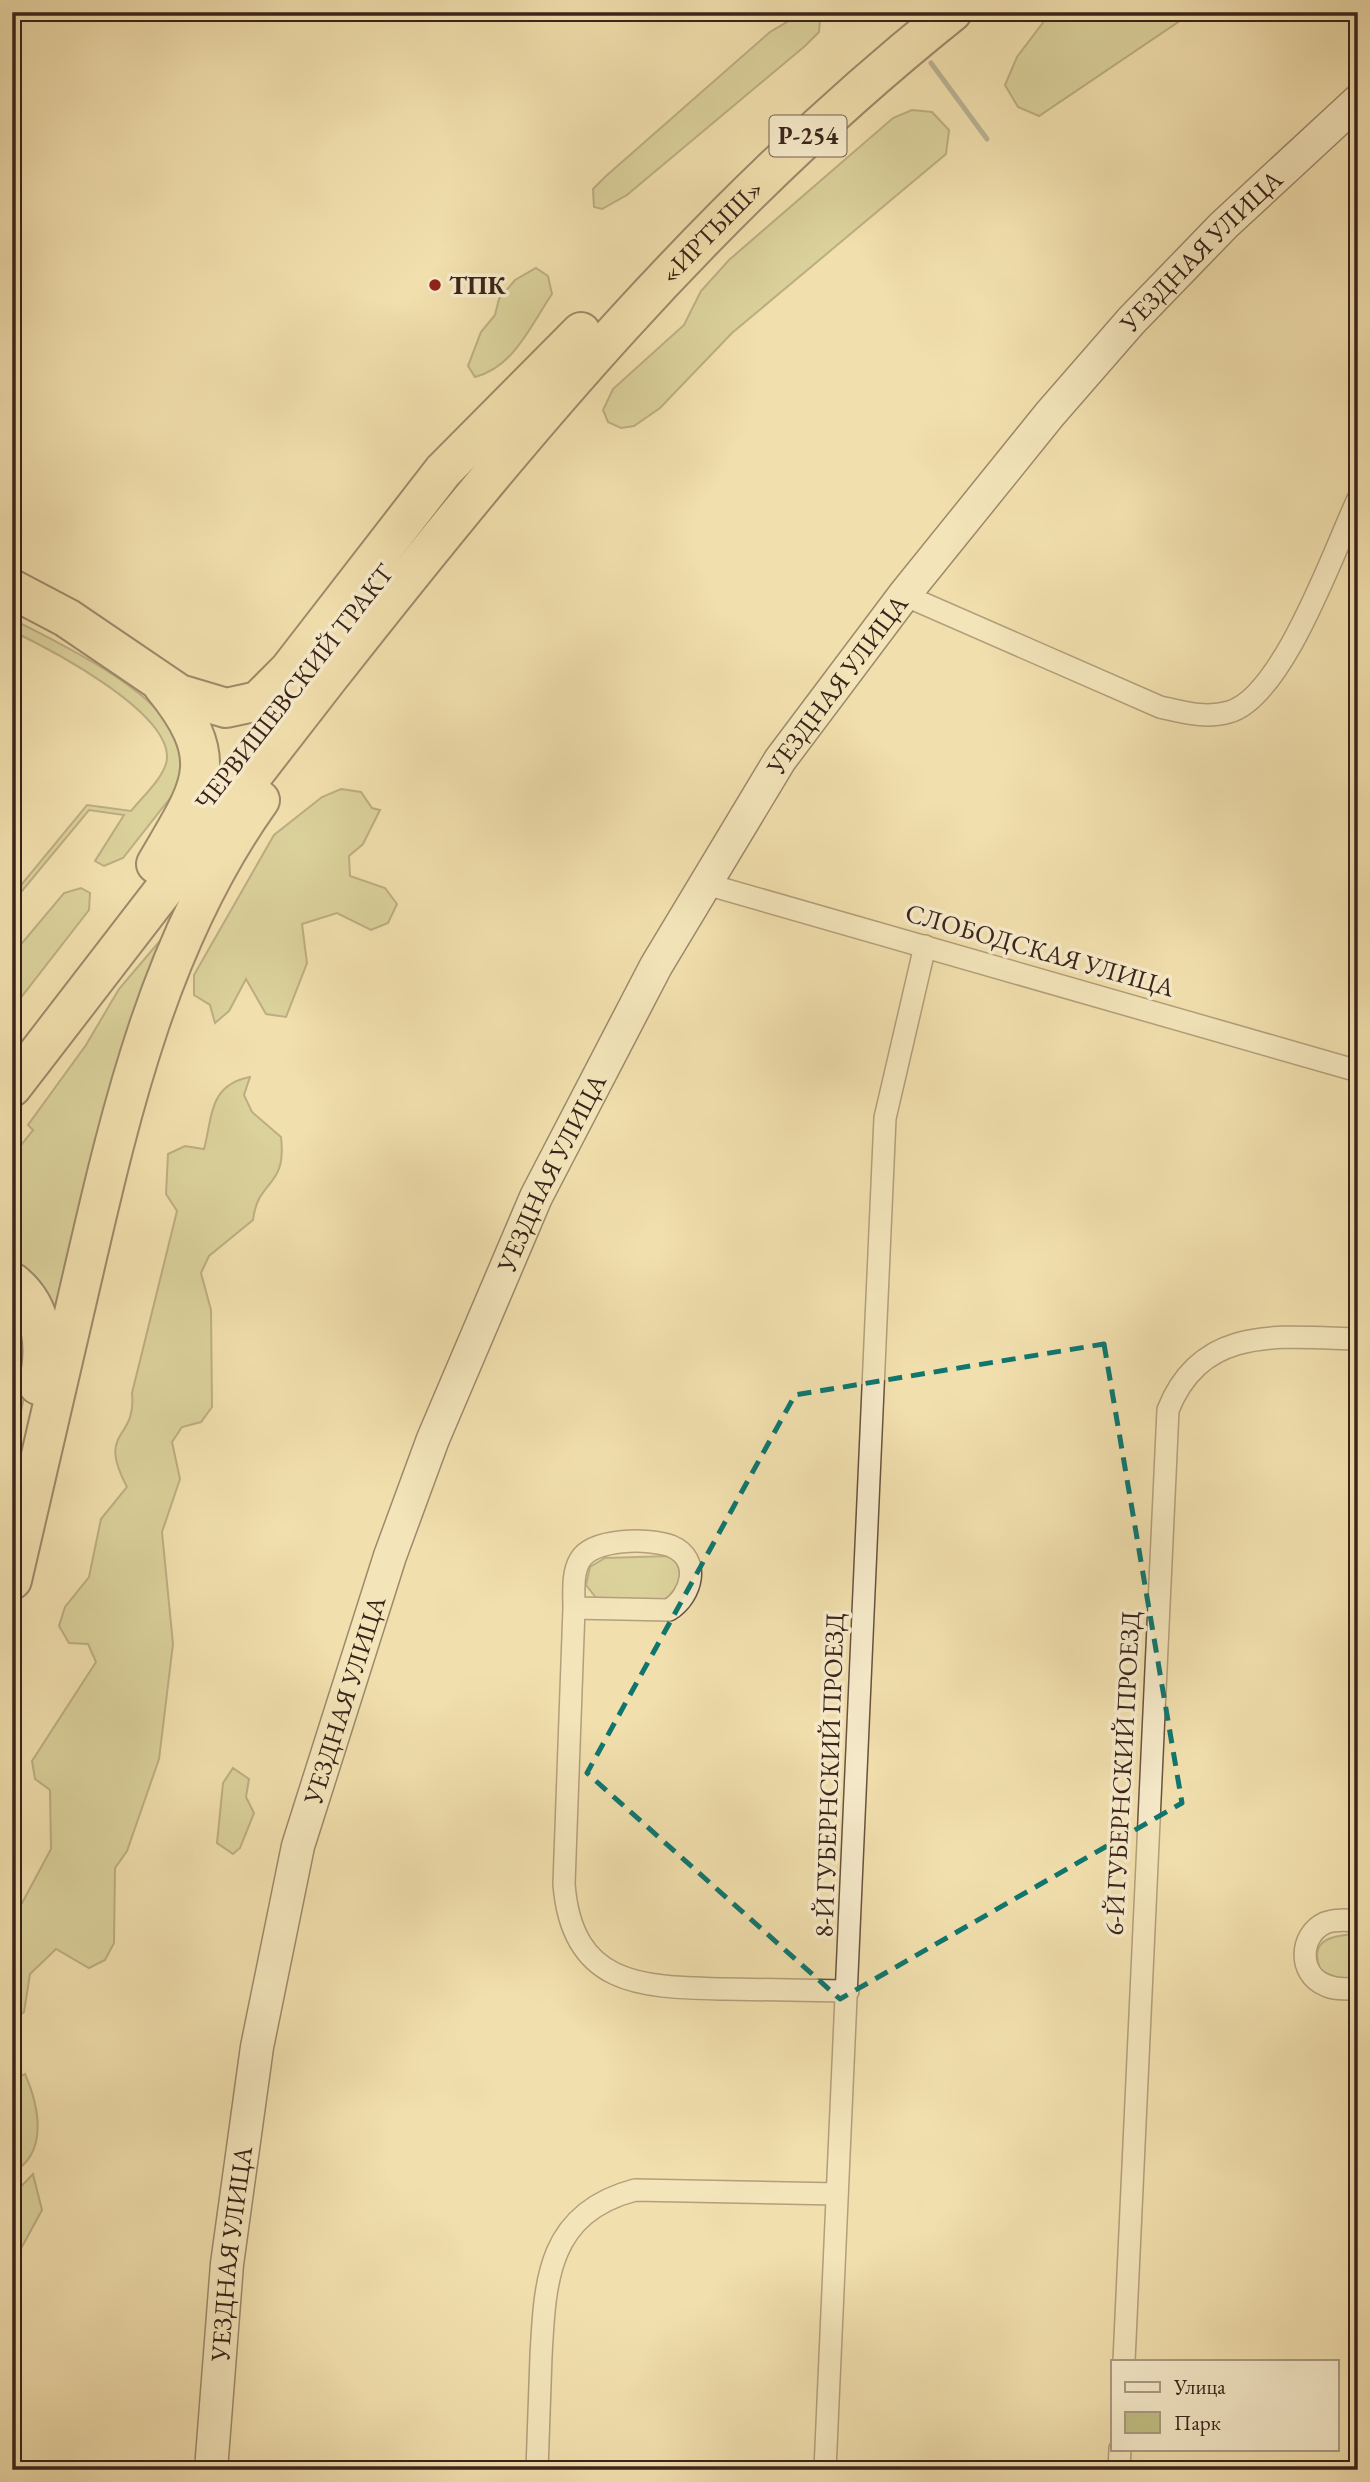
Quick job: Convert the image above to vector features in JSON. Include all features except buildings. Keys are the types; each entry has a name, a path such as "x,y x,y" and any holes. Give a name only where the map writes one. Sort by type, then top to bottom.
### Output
{"highway":[{"name":"«ИРТЫШ»","path":"582,332 649,259 755,155 916,12"},
{"name":"«ИРТЫШ»","path":"547,407 638,304 736,203 840,107 952,12"},
{"path":"12,589 66,618 159,682 195,701 226,708 241,707 265,696 289,670 443,471 582,332"},
{"name":"ЧЕРВИШЕВСКИЙ ТРАКТ","path":"12,1046 469,462 582,332"},
{"path":"12,1580 120,1120 151,1019 183,935 257,805 473,517 547,407"},
{"name":"ЧЕРВИШЕВСКИЙ ТРАКТ","path":"12,1087 394,594 547,407"},
{"path":"156,864 192,801 201,768 193,730 159,682"},
{"path":"12,1282 35,1310 43,1345 39,1380 12,1496"}],"street":[{"name":"УЕЗДНАЯ УЛИЦА","path":"211,2470 228,2264 257,2047 298,1846 390,1556 433,1439 548,1173 656,966 780,760 904,595 1050,414 1131,321 1224,225 1358,101"},
{"path":"904,595 1160,707 1188,714 1231,712 1264,689 1283,662 1358,499"},
{"name":"СЛОБОДСКАЯ УЛИЦА","path":"706,884 1358,1071"},
{"name":"8-Й ГУБЕРНСКИЙ ПРОЕЗД","path":"825,2470 885,1118 925,946"},
{"name":"6-Й ГУБЕРНСКИЙ ПРОЕЗД","path":"1124,2360 1168,1410 1176,1389 1187,1374 1201,1362 1234,1343 1271,1337 1358,1339"},
{"path":"574,1608 669,1610 680,1603 688,1592 692,1580 690,1566 683,1555 672,1547 659,1544 598,1544 587,1551 579,1562 574,1608 564,1884 571,1924 580,1942 609,1971 647,1986 848,1991"},
{"path":"1358,1921 1327,1922 1315,1929 1307,1939 1304,1952 1306,1966 1313,1977 1324,1985 1358,1989"},
{"path":"537,2470 544,2297 557,2249 581,2216 606,2199 635,2190 836,2194"},
{"path":"1119,2470 1120,2450"}],"highlighted area":[{"path":"1104,1344 1182,1803 840,1999 587,1773 795,1395"}],"green space":[{"path":"804,12 813,12 820,19 819,32 805,46 627,195 602,209 594,207 593,189 606,176 770,32"},
{"path":"1051,12 1193,12 1039,116 1018,107 1005,85 1017,57"},
{"path":"912,110 932,112 949,130 946,154 732,333 660,408 634,426 621,428 608,422 603,410 613,389 684,325 701,291 729,260 893,118"},
{"path":"536,268 548,276 552,294 511,355 489,372 475,377 468,366 481,332 495,315 499,299 515,280"},
{"path":"12,619 94,663 135,690 165,719 186,756 178,788 123,858 104,866 95,861 124,815 89,810 12,903 12,896 87,805 131,811 158,779 167,758 162,740 149,721 129,702 78,667 12,631"},
{"path":"341,789 361,792 372,808 380,810 363,844 349,856 350,876 385,888 397,904 388,923 371,930 337,913 302,924 307,963 286,1017 266,1014 246,979 229,1011 215,1023 210,1005 194,995 194,975 274,835 322,797"},
{"path":"81,888 90,893 89,910 12,1009 12,955 64,893"},
{"path":"170,929 58,1347 24,1272 12,1263 12,1145 16,1140 22,1144 33,1130 28,1125 86,1045 119,989"},
{"path":"250,1077 244,1095 252,1112 281,1137 282,1154 280,1166 260,1197 253,1220 209,1256 201,1273 211,1310 212,1407 201,1422 182,1427 172,1442 180,1479 162,1532 173,1644 159,1759 127,1851 115,1868 114,1943 105,1960 89,1968 56,1949 30,1974 24,2012 12,2021 14,1918 51,1849 50,1790 35,1779 32,1761 96,1662 88,1644 69,1643 59,1626 65,1607 89,1577 101,1519 127,1487 115,1454 116,1444 132,1409 132,1393 177,1211 166,1194 168,1154 185,1146 204,1149 212,1113 220,1094 237,1081"},
{"path":"12,1300 32,1361 12,1452"},
{"path":"669,1556 678,1561 686,1574 670,1600 597,1599 586,1585 590,1567 605,1558"},
{"path":"233,1768 249,1779 246,1797 254,1813 240,1848 233,1854 217,1843 223,1783"},
{"path":"1358,1934 1358,1978 1340,1979 1321,1971 1317,1952 1320,1945 1332,1938"},
{"path":"25,2074 34,2100 38,2128 32,2154 12,2173 12,2081"},
{"path":"33,2174 42,2210 12,2265 12,2196"}],"waterway":[{"path":"931,63 987,139"}],"place":[{"name":"ТПК","path":"435,285"}]}
